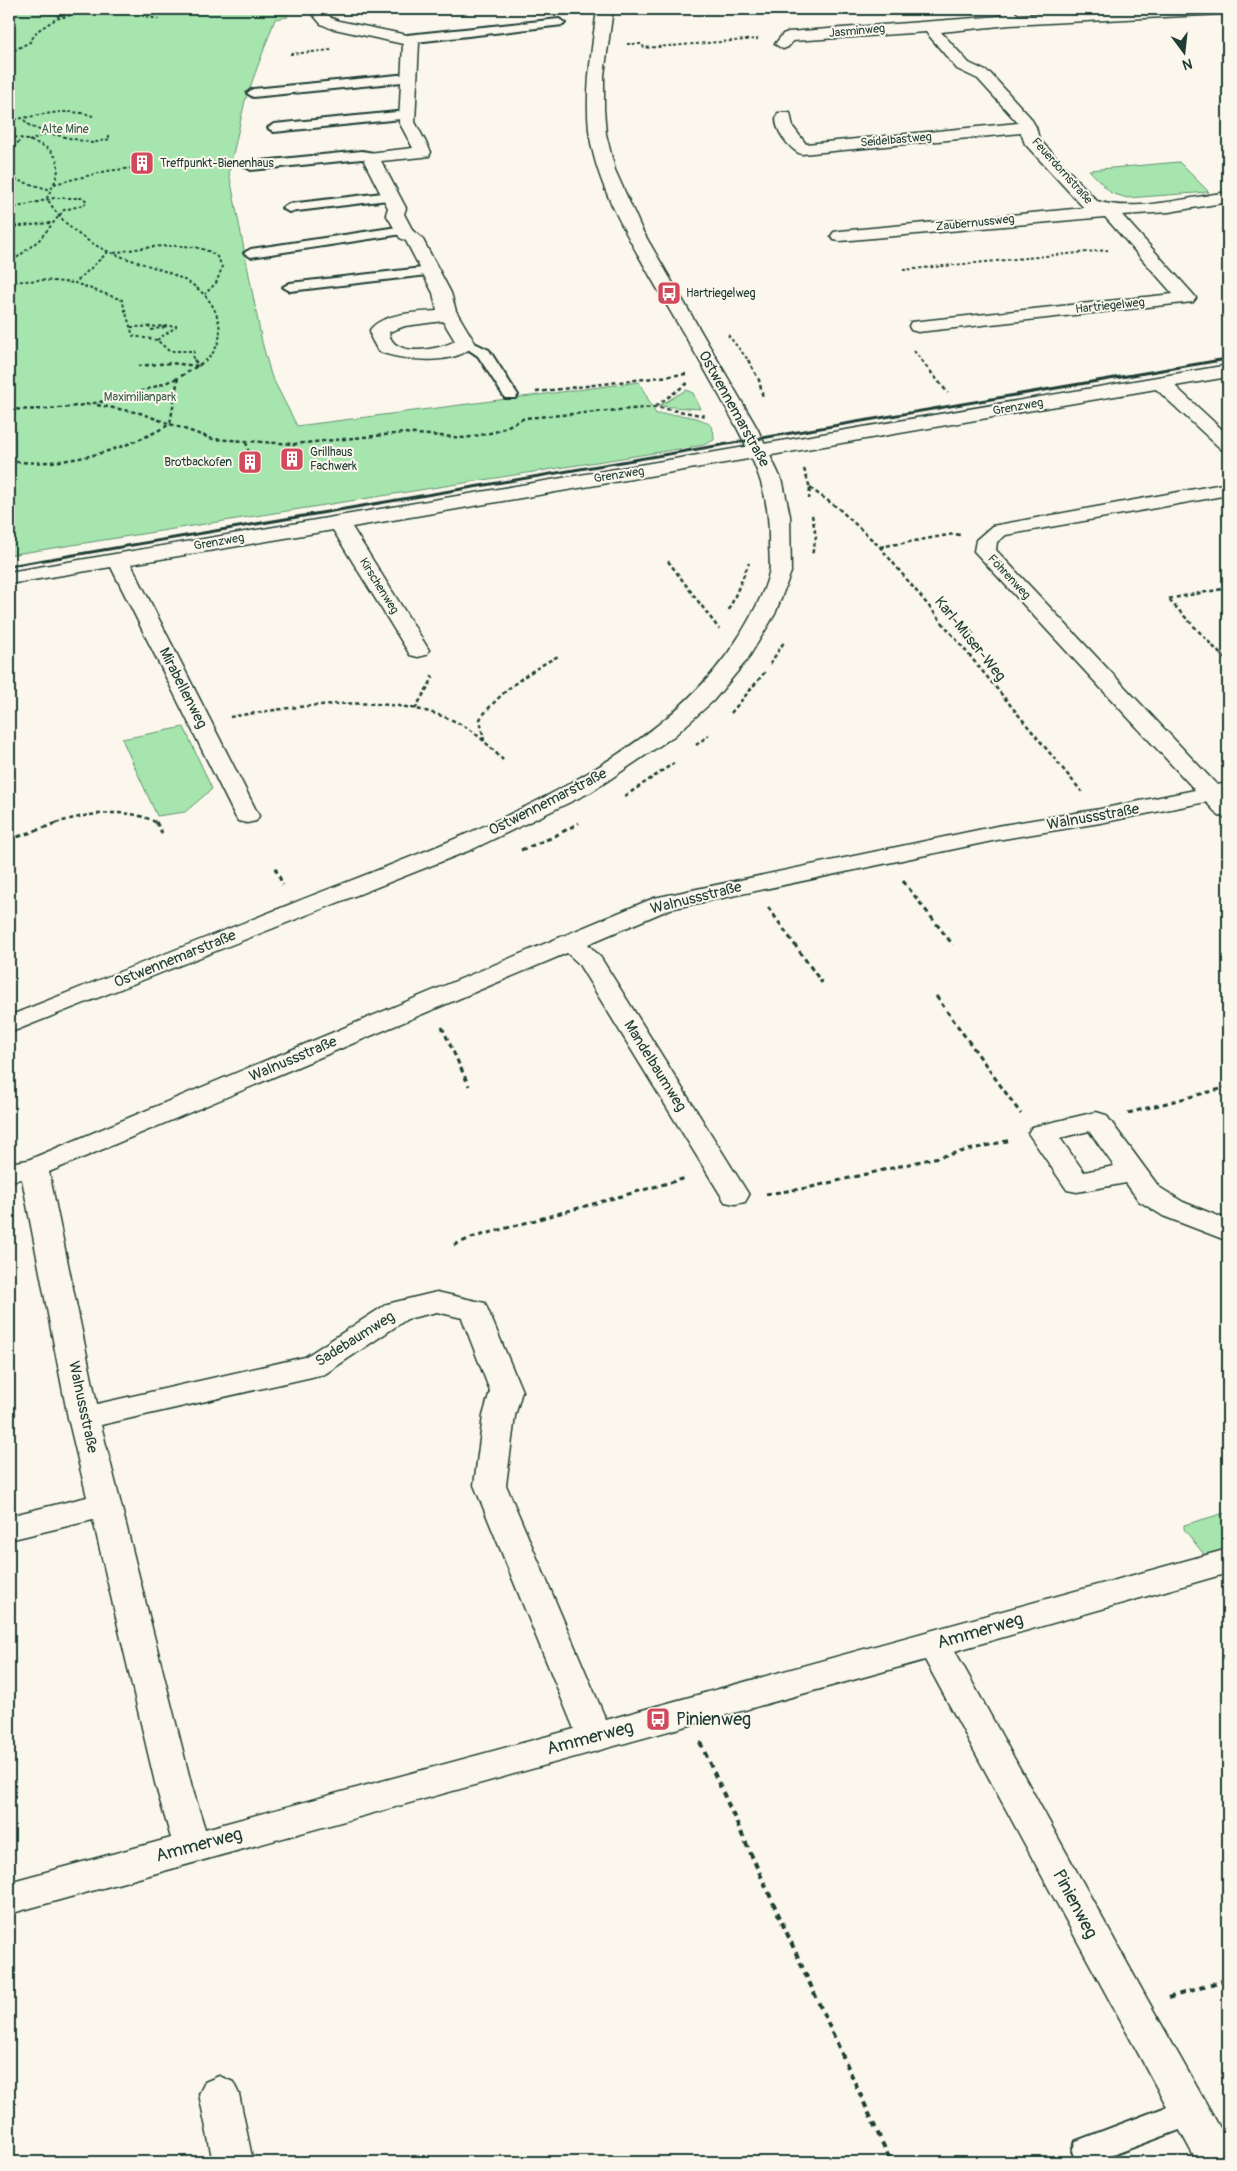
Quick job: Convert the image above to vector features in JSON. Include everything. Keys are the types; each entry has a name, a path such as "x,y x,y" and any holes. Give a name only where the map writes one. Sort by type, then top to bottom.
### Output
{"street":[{"path":"315,9 326,21 335,25 407,39 411,43 406,115 407,122 427,159 425,162 380,176"},
{"name":"Ostwennemarstraße","path":"9,1025 455,848 520,819 583,787 666,731 705,696 739,655 764,614 780,572 780,516 773,483 760,452 633,230 607,170 598,134 596,109 596,75 605,9"},
{"path":"935,27 1007,14 1222,9"},
{"name":"Jasminweg","path":"782,44 788,37 905,27 935,27"},
{"name":"Feuerdornstraße","path":"935,27 933,34 963,66 984,76 1028,128 1031,140 1090,205 1109,211 1160,208 1228,197"},
{"name":"Seidelbastweg","path":"784,116 785,127 802,148 1028,128"},
{"path":"423,152 374,157 372,161 397,208 395,214 404,230 413,238 442,293 442,299 449,315 466,343 447,351 406,355 385,347 380,338 379,330 387,325 400,321 449,315"},
{"name":"Zaubernussweg","path":"840,236 1109,211"},
{"name":"Hartriegelweg","path":"918,326 1186,298 1109,211"},
{"name":"Grenzweg","path":"9,578 760,452 1228,371"},
{"path":"1160,383 1228,445"},
{"name":"Föhrenweg","path":"1223,798 985,551 987,540 999,530 1228,489"},
{"name":"Kirschenweg","path":"339,522 418,650"},
{"name":"Mirabellenweg","path":"118,559 248,816"},
{"name":"Walnussstraße","path":"192,1847 174,1787 106,1505 21,1170 430,1002 663,903 997,833 1223,798"},
{"name":"Mandelbaumweg","path":"570,942 588,958 735,1195"},
{"path":"1132,1172 1078,1183 1038,1135 1096,1121 1148,1194 1173,1209 1228,1231"},
{"name":"Sadebaumweg","path":"84,1418 314,1366 398,1311 437,1302 474,1310 506,1391 498,1416 490,1485 595,1736"},
{"path":"9,1528 106,1505"},
{"name":"Ammerweg","path":"9,1898 934,1644 1228,1561"},
{"name":"Pinienweg","path":"934,1644 1132,2009 1218,2162"},
{"path":"219,2094 233,2162"}],"lane":[{"path":"407,39 559,22"},
{"path":"253,93 408,78"},
{"path":"274,128 406,115"},
{"path":"251,166 362,155 374,157"},
{"path":"289,208 391,196"},
{"path":"251,253 404,230"},
{"path":"290,287 430,271"},
{"path":"466,343 484,353 510,395"},
{"path":"1087,2151 1190,2112"}],"path":[{"path":"9,13 24,9"},
{"path":"56,9 52,11 60,18"},
{"path":"9,51 30,42 37,31 60,18 93,9"},
{"path":"126,9 128,11 137,10 143,16 159,19"},
{"path":"619,44 642,44 644,48 763,38 782,44"},
{"path":"9,120 24,120 60,110 81,111 92,116"},
{"path":"24,120 30,126 47,132 92,143 110,139 108,134"},
{"path":"28,141 47,132"},
{"path":"9,136 47,149 55,157 58,170 47,198"},
{"path":"9,151 22,139"},
{"path":"54,184 102,172 133,168"},
{"path":"9,178 51,190"},
{"path":"9,409 49,410 97,405 153,388 178,378 200,366 215,352 221,335 220,319 205,294 191,284 172,275 108,252 79,235 51,206 47,198"},
{"path":"9,209 47,198 84,198 87,202 84,205 64,210 51,223 39,240 9,264"},
{"path":"9,227 51,223"},
{"path":"113,254 163,246 209,251 219,258 222,268 216,283 205,294"},
{"path":"903,270 1141,247"},
{"path":"75,283 108,252"},
{"path":"9,282 41,280 75,283 122,300 133,336 157,340 169,351 194,351 193,359 200,366"},
{"path":"151,330 171,325"},
{"path":"130,327 177,326 157,340"},
{"path":"918,326 905,340 950,396"},
{"path":"725,332 738,346 761,383 763,399"},
{"path":"138,366 170,363 200,366"},
{"path":"510,395 688,373"},
{"path":"170,424 178,378"},
{"path":"655,406 691,381"},
{"path":"97,405 126,410 213,439 294,444 404,433 464,438 495,432 525,418 610,412 655,406 713,417"},
{"path":"9,461 25,464 37,463 94,453 146,437 170,424"},
{"path":"246,442 250,457"},
{"path":"293,453 294,444"},
{"name":"Karl-Müser-Weg","path":"810,488 827,498 851,518 880,547 1100,816"},
{"path":"880,547 954,534 987,540"},
{"path":"727,614 741,584 750,555"},
{"path":"668,561 719,629"},
{"path":"1228,588 1168,599 1228,662"},
{"path":"714,637 723,621"},
{"path":"414,709 433,678 418,650"},
{"path":"485,741 480,719 491,703 512,682 560,655"},
{"path":"200,722 283,708 323,704 414,709 464,726 485,741 504,760"},
{"path":"9,840 76,817 112,812 137,815 156,822 162,833"},
{"path":"884,856 953,945"},
{"path":"275,868 283,886"},
{"path":"752,884 822,983"},
{"path":"735,1195 778,1193 807,1188 1038,1135 936,996"},
{"path":"430,1002 469,1086"},
{"path":"1096,1121 1228,1087"},
{"path":"454,1245 470,1238 718,1168"},
{"path":"688,1710 891,2162"},
{"path":"1132,2009 1228,1979"}],"green space":[{"name":"Maximilianpark","path":"9,9 283,9 288,17 275,19 245,101 229,172 262,342 271,375 297,426 639,382 656,414 687,416 703,420 712,428 714,440 704,445 9,555"},
{"path":"1179,162 1209,192 1127,198 1111,193 1089,170"},
{"path":"686,390 693,393 700,409 659,406"},
{"path":"184,727 212,789 185,812 157,816 122,739"},
{"path":"1228,1512 1228,1549 1225,1556 1210,1562 1184,1529 1184,1525"}],"railway":[{"path":"1221,360 1228,359"},
{"path":"9,566 1221,360"},
{"path":"1214,361 1221,360"}],"place":[{"name":"Treffpunkt-Bienenhaus","path":"142,163"},
{"name":"Hartriegelweg","path":"669,293"},
{"name":"Grillhaus Fachwerk","path":"292,459"},
{"name":"Brotbackofen","path":"250,462"},
{"name":"Pinienweg","path":"658,1719"}],"park label":[{"name":"Alte Mine","path":"65,129"}]}
